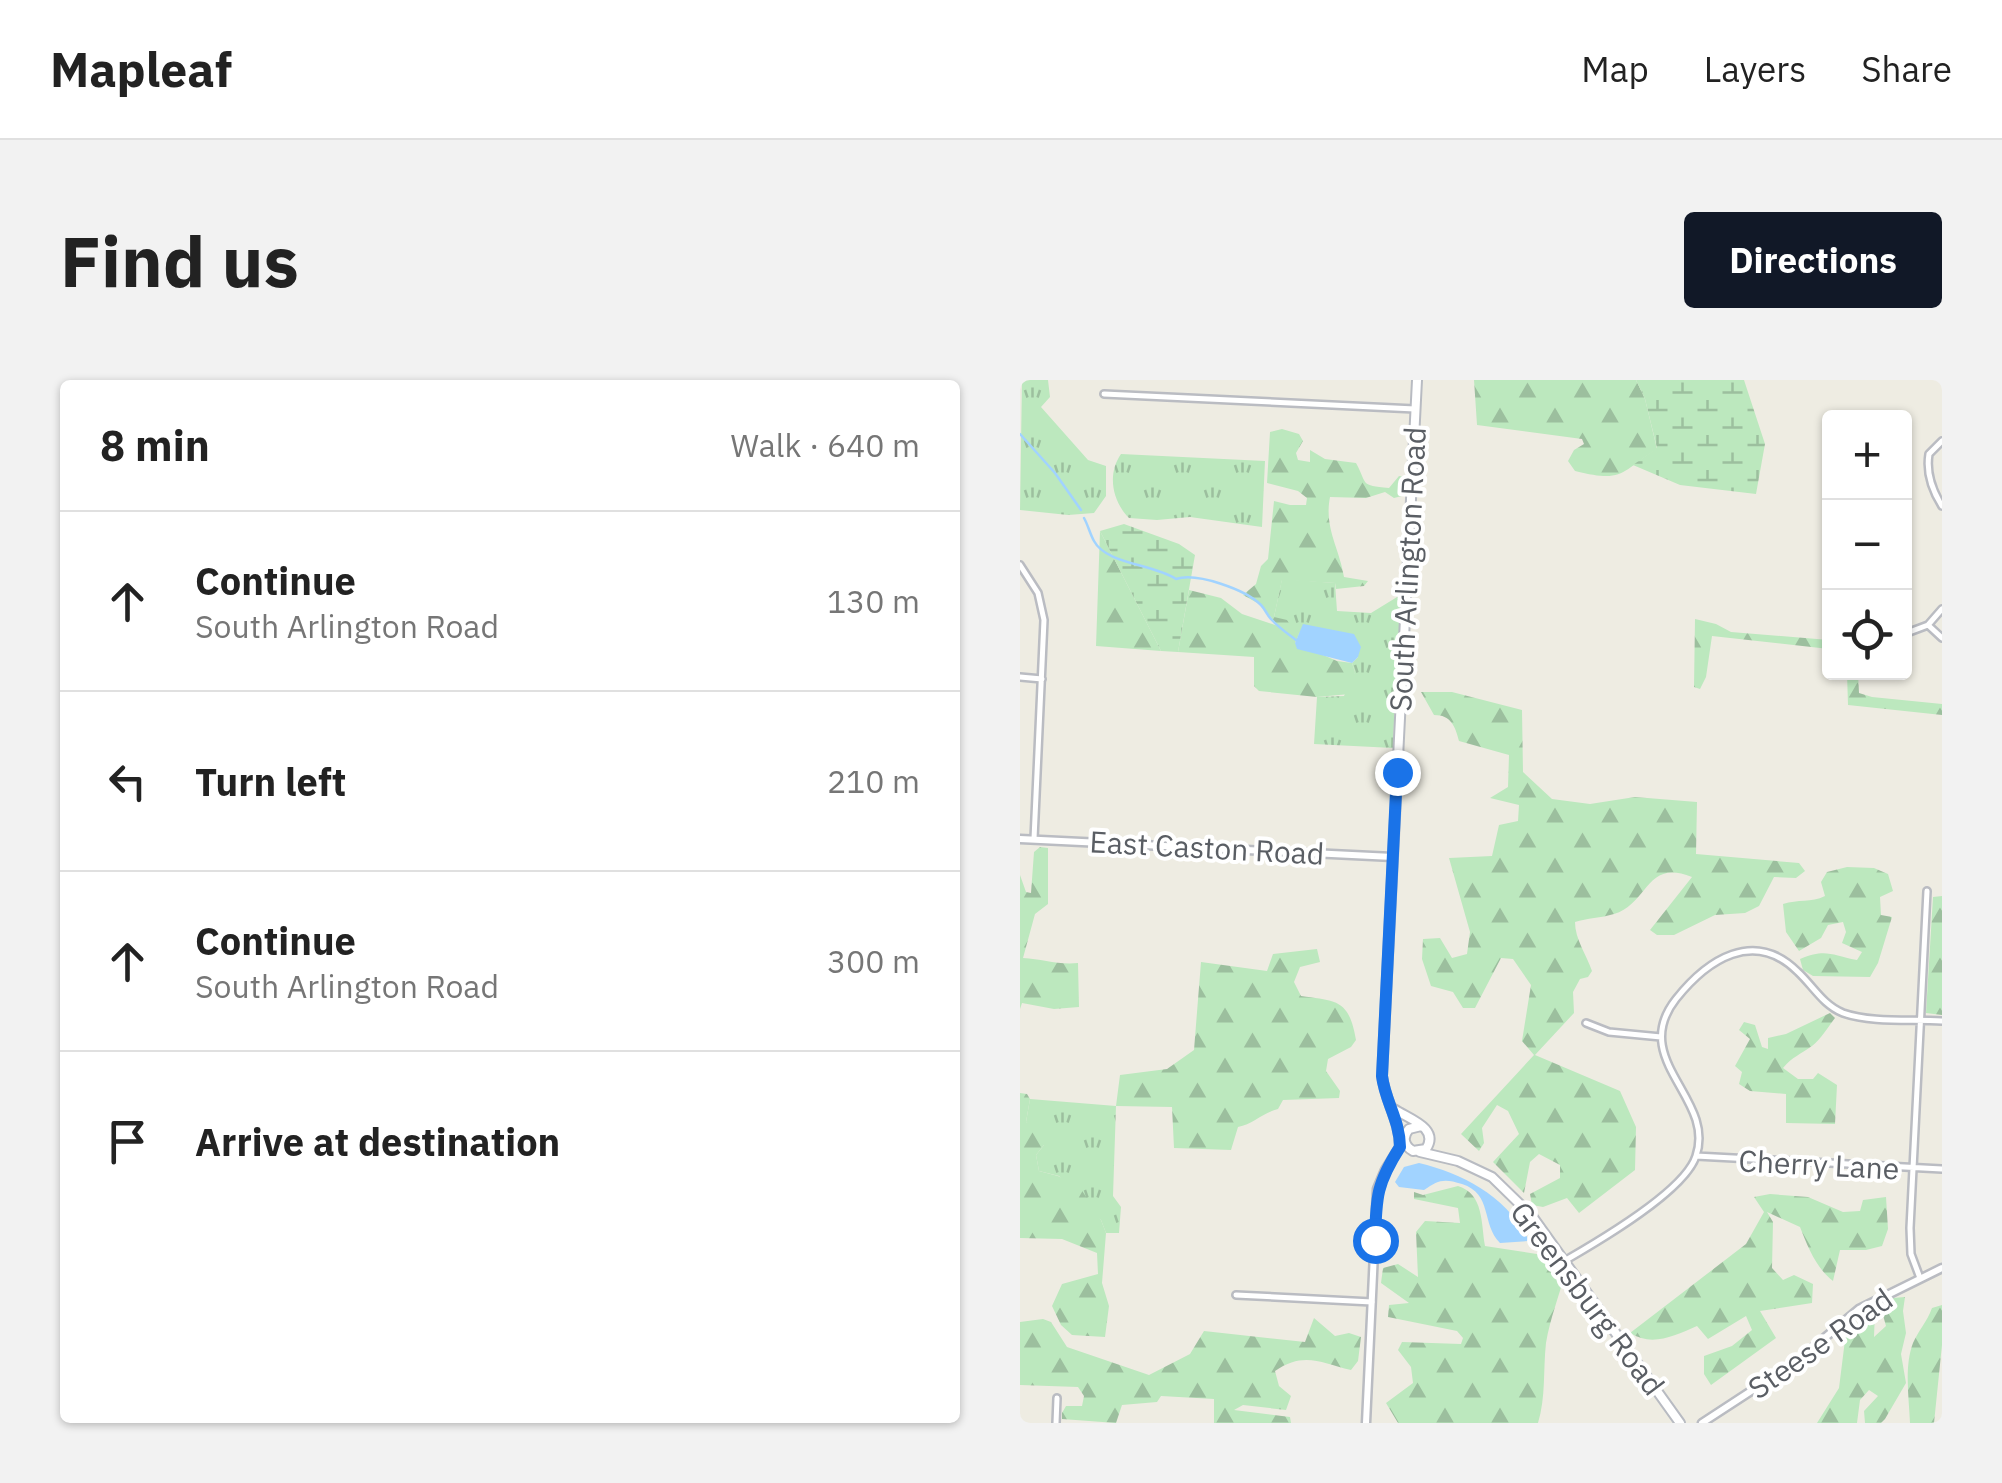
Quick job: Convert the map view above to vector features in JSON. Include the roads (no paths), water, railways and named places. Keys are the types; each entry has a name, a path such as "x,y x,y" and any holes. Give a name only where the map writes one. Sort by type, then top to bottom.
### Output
{"main road":[{"name":"South Arlington Road","path":"1398,1111 1387,1096 1382,1076 1417,380"},
{"path":"1398,1111 1428,1130 1442,1156"},
{"path":"1398,1111 1406,1146 1442,1156"},
{"path":"1398,1111 1400,1147"},
{"path":"1405,1136 1412,1126 1421,1126"},
{"path":"1417,1152 1426,1149 1431,1140"},
{"name":"Greensburg Road","path":"1442,1156 1492,1177 1539,1224 1680,1423"}],"street":[{"path":"1104,394 1416,409"},
{"path":"1942,442 1928,454 1928,462 1933,488 1942,506"},
{"path":"1020,565 1042,607 1034,839"},
{"path":"1912,631 1928,625 1942,610"},
{"path":"1928,625 1942,638"},
{"path":"1020,677 1042,679"},
{"name":"East Caston Road","path":"1020,838 1394,857"},
{"path":"1920,1278 1910,1238 1927,891"},
{"path":"1566,1260 1673,1188 1696,1156 1695,1117 1666,1062 1663,1023 1672,1004 1698,974 1722,957 1749,951 1773,956 1786,962 1822,1000 1844,1013 1942,1020"},
{"path":"1586,1023 1609,1032 1662,1037"},
{"path":"1366,1423 1378,1189 1384,1170 1396,1157 1405,1136"},
{"path":"1396,1157 1417,1152"},
{"name":"Cherry Lane","path":"1696,1156 1942,1168"},
{"name":"Steese Road","path":"1702,1423 1810,1351 1859,1309 1942,1268"},
{"path":"1236,1296 1372,1302"},
{"path":"1056,1423 1057,1398"}],"water":[{"path":"1303,624 1354,634 1361,647 1358,657 1352,663 1297,649 1295,643"},
{"path":"1419,1163 1483,1190 1509,1212 1529,1241 1500,1243 1490,1227 1483,1202 1462,1184 1441,1181 1424,1190 1399,1187 1395,1182 1404,1167"}],"waterway":[{"path":"1020,434 1081,510"},
{"path":"1084,518 1094,541 1109,555 1176,579 1196,578 1233,588 1254,599 1296,640"}]}
